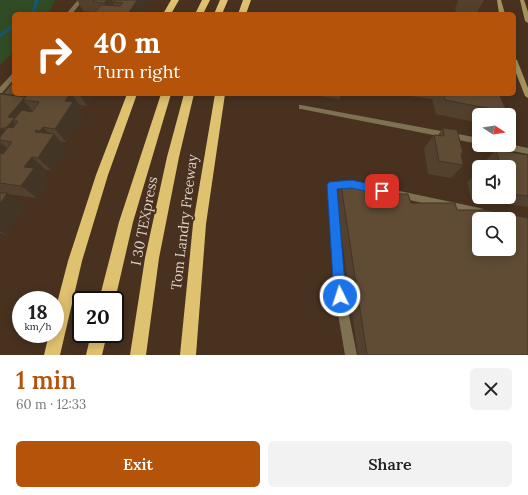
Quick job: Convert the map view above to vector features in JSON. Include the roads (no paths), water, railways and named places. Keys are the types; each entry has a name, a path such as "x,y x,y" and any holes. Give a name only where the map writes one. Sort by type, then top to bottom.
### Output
{"highway":[{"path":"168,12 175,0"},
{"path":"200,12 206,0"},
{"path":"219,12 224,0"},
{"path":"243,12 247,0"},
{"path":"52,355 77,254 102,175 131,96"},
{"path":"109,291 126,222 165,96"},
{"name":"I 30 TEXpress","path":"138,355 152,258 173,157 188,96"},
{"name":"Tom Landry Freeway","path":"188,355 199,220 220,96"},
{"path":"94,355 97,343"}],"main road":[{"path":"499,0 502,12"},
{"path":"522,0 528,21"},
{"path":"516,64 526,87 528,96"}],"street":[{"path":"71,12 81,0"},
{"path":"0,90 12,77"},
{"path":"301,106 472,140"},
{"path":"516,149 528,151"},
{"path":"351,355 340,296 332,185 352,184 481,212"}],"waterway":[{"path":"32,12 37,0"},
{"path":"0,36 12,27"}]}
